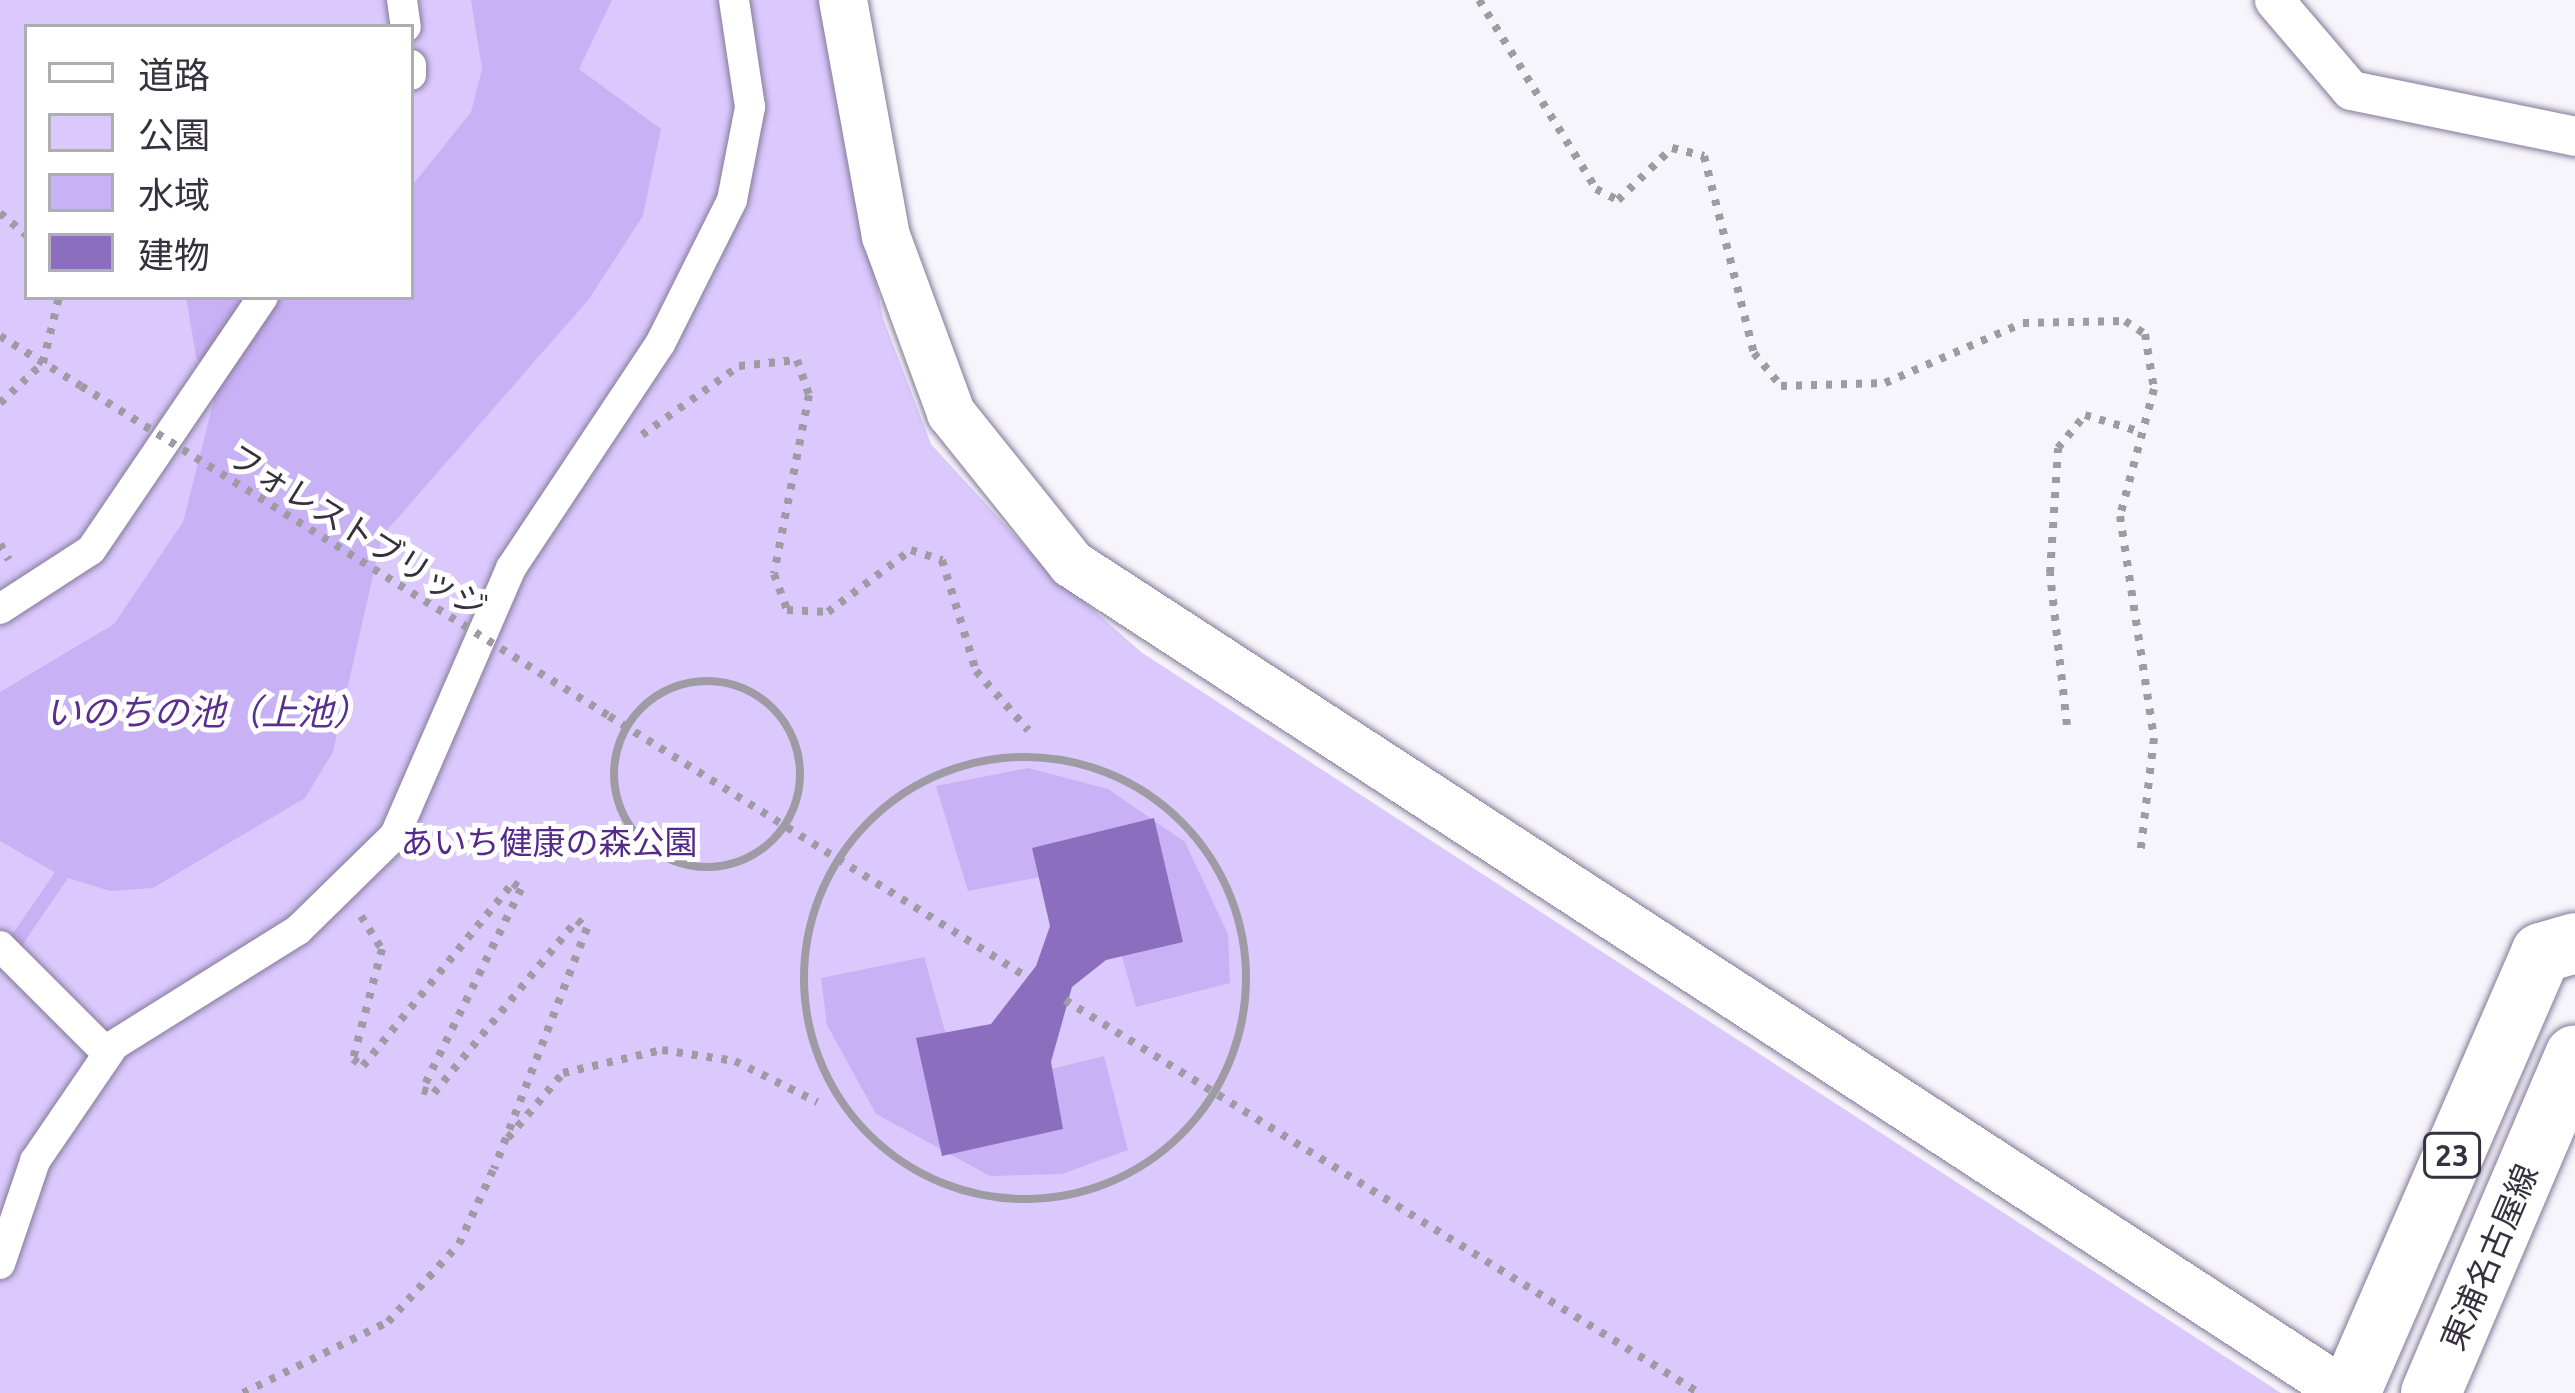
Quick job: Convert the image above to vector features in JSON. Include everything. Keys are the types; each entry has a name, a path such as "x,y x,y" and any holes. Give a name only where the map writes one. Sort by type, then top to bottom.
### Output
{"main road":[{"name":"23","path":"2348,1393 2541,953 2575,943"},
{"name":"東浦名古屋線","path":"2431,1393 2575,1055"}],"street":[{"path":"0,1264 35,1161 107,1053 346,893 395,835 511,568 661,344 732,200 750,107 734,0"},
{"path":"843,0 886,236 942,391 1011,500 1072,565 2348,1393"},
{"path":"2274,0 2351,90 2575,136"},
{"path":"0,609 91,550 200,376 261,300"},
{"path":"11,955 107,1053"}],"path":[{"path":"1479,0 1596,189 1618,200 1672,148 1704,156 1754,353 1781,386 1865,387 2023,323 2125,321 2156,356 2120,516 2154,738 2140,856"},
{"path":"0,213 24,233"},
{"path":"0,403 43,363 58,300"},
{"name":"フォレストブリッジ","path":"0,336 1028,978"},
{"path":"587,454 649,433 740,366 797,360 809,395 774,574 787,610 828,613 910,550 942,560 976,670 1028,730"},
{"path":"2067,725 2049,550 2058,448 2085,416 2141,432"},
{"path":"700,680 758,687 796,739 782,825 729,866 661,857 630,835 614,799 630,729 646,706 700,680"},
{"path":"980,761 1078,765 1127,786 1220,864 1240,917 1252,968 1244,1021 1211,1090 1145,1166 1073,1196 1005,1200 926,1173 844,1108 809,1029 804,946 836,858 871,818 980,761"},
{"path":"243,1393 388,1322 459,1244 494,1169 586,928 577,920 434,1093 422,1090 521,889 513,883 363,1066 353,1059 382,950 346,893"},
{"path":"1065,1000 1699,1393"},
{"path":"494,1169 563,1073 597,1062 662,1050 735,1060 817,1102"}],"green space":[{"name":"あいち健康の森公園","path":"0,0 822,0 883,318 931,444 1039,562 1141,652 2281,1393 0,1393"}],"water":[{"name":"いのちの池（上池）","path":"471,0 612,0 579,69 661,129 643,216 589,299 382,536 333,752 305,798 153,888 110,891 61,876 0,841 0,692 114,624 183,522 217,388 196,357 186,300 414,300 414,183 471,112 482,69"},
{"path":"1028,768 1108,789 1185,842 1228,934 1230,983 1136,1007 1097,866 968,891 936,786"},
{"path":"924,957 962,1091 1104,1056 1128,1150 1062,1174 990,1176 876,1114 827,1025 821,978"}],"building":[{"path":"1154,818 1183,942 1106,960 1072,987 1051,1062 1063,1129 942,1156 916,1038 991,1024 1036,966 1050,926 1032,848"}],"waterway":[{"path":"6,956 61,876"}]}
